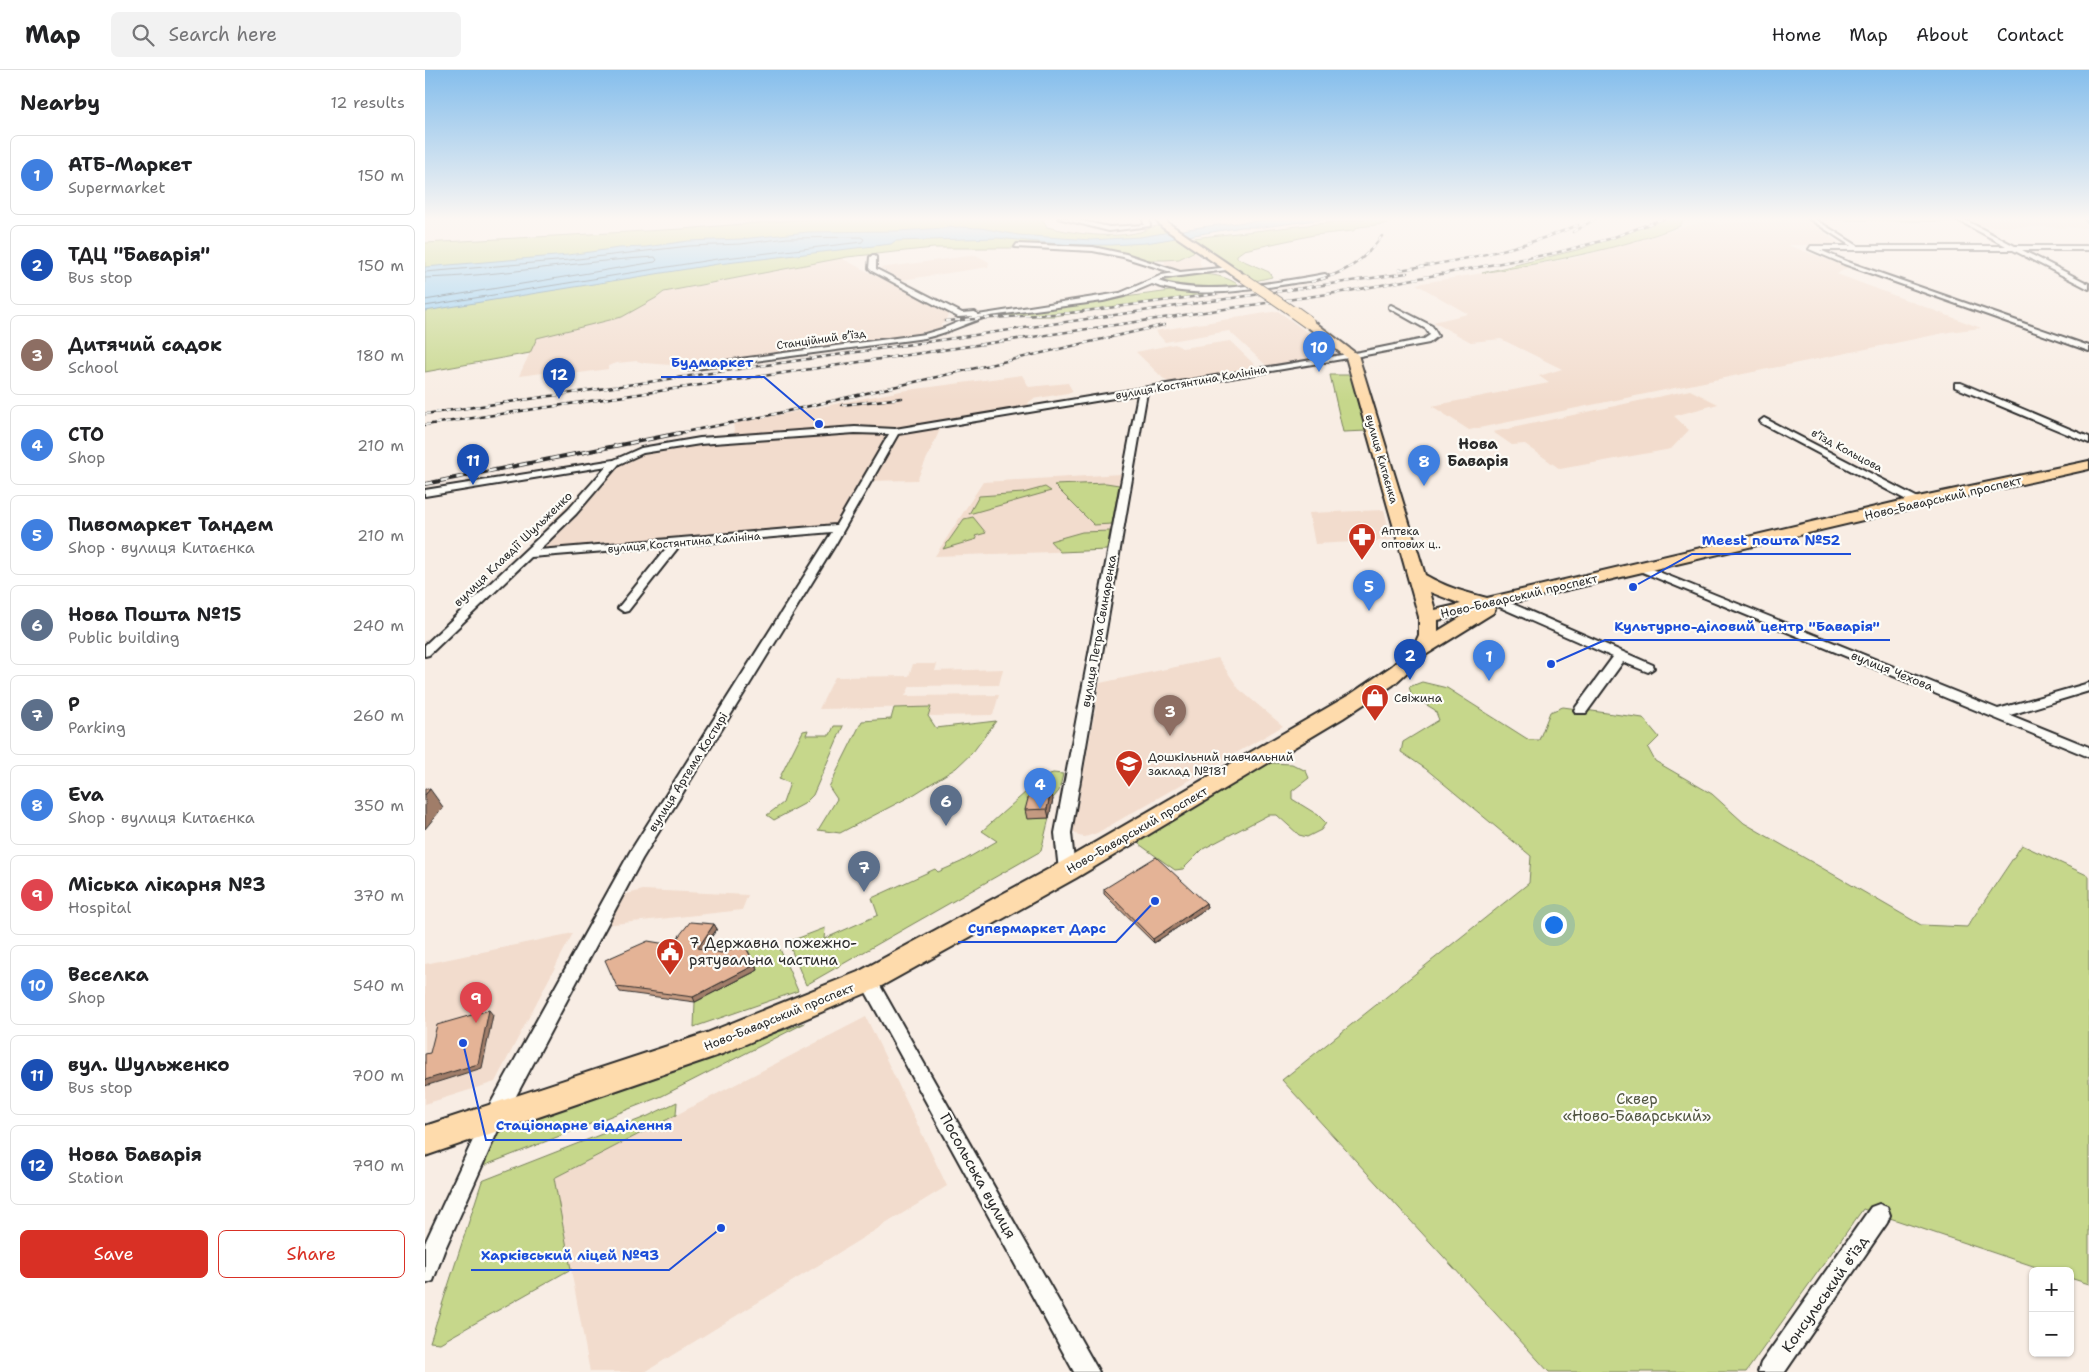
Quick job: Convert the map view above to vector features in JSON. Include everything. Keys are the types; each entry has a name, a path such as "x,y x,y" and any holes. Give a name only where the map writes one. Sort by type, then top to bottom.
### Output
{"main road":[{"path":"1245,279 1353,355"},
{"name":"вулиця Китаєнка","path":"1353,355 1428,617"},
{"name":"Ново-Баварський проспект","path":"425,1141 712,1045 868,980 1067,871 1361,698 1421,650 1428,638 1428,617 1499,602 1639,567 1918,502 2089,466"},
{"path":"1417,578 1430,586 1469,600 1499,602"},
{"path":"1421,650 1499,602"}],"street":[{"path":"891,279 961,315 990,314 1180,288 1238,288 1305,279"},
{"path":"1122,295 1157,279"},
{"path":"1891,279 2089,349"},
{"path":"2075,279 2089,286"},
{"path":"1151,281 1164,286 1180,288"},
{"name":"вулиця Костянтина Калініна","path":"616,462 641,451 701,441 855,430 895,432 1353,355 1426,341 1433,336 1429,328 1391,306"},
{"name":"Станційний в’їзд","path":"688,368 925,336 945,332 955,325 990,314"},
{"path":"955,325 955,322 962,317 961,315"},
{"path":"1958,385 2089,440"},
{"name":"вулиця Петра Свинаренка","path":"1067,871 1063,833 1143,390"},
{"name":"в’їзд Кольцова","path":"1764,420 1918,502"},
{"name":"вулиця Артема Костирі","path":"425,1273 434,1248 493,1119 636,856 839,528 895,432"},
{"path":"425,493 616,462"},
{"name":"вулиця Клавдії Шульженко","path":"425,652 572,512 616,462"},
{"name":"вулиця Костянтина Калініна","path":"528,554 839,528"},
{"path":"624,608 676,542"},
{"name":"вулиця Чехова","path":"1639,567 2089,752"},
{"path":"1499,602 1648,668"},
{"path":"1581,710 1621,656"},
{"path":"1997,714 2089,688"},
{"name":"Посольська вулиця","path":"868,980 1087,1372"},
{"name":"Консульський в'їзд","path":"1770,1372 1879,1216"}],"shaded area":[{"path":"733,279 882,279 949,313 944,323 940,325 945,327 911,335 684,366 637,361 617,363 608,366 608,369 543,378 543,373 519,376 537,338 617,318 664,292"},
{"path":"1448,279 1850,279 1981,328 1949,332 1469,430 1432,406 1549,383 1539,376 1562,369 1501,339 1471,342 1433,322 1468,314 1416,284"},
{"path":"1278,311 1338,355 1268,367 1229,331 1165,342 1155,331"},
{"path":"1230,341 1259,369 1174,383 1166,381 1136,352 1175,344 1182,348"},
{"path":"1022,375 1029,387 1068,383 1073,392 1033,399 1028,403 1031,406 1026,409 943,423 917,480 864,481 837,527 533,552 545,529 610,462 635,451 735,436 733,424 901,391"},
{"path":"1690,390 1718,404 1674,416 1689,430 1671,449 1560,469 1525,444 1512,445 1493,432"},
{"path":"1121,474 1107,550 935,556 983,482"},
{"path":"1384,510 1392,540 1315,544 1309,513"},
{"name":"Дошкільний навчальний заклад №181","path":"1218,658 1239,689 1283,726 1097,833 1085,837 1078,836 1073,830 1100,683"},
{"path":"913,664 937,664 935,671 1003,669 999,685 910,686 905,696 999,695 993,715 928,716 931,707 819,709 835,677 909,676"},
{"path":"643,890 748,895 742,910 605,925 619,900 627,894"},
{"path":"573,933 495,1082 425,1104 425,964"},
{"path":"866,1017 947,1186 645,1372 590,1372 554,1178"}],"green space":[{"path":"425,279 733,279 664,292 622,317 537,338 530,353 425,372"},
{"path":"1172,279 1228,279 1240,286 1188,287 1168,284 1162,281"},
{"path":"1186,289 1244,289 1054,316 987,317 995,314"},
{"path":"1330,375 1350,375 1367,431 1343,432"},
{"path":"1106,483 1119,485 1112,524 1094,525 1054,485"},
{"path":"1045,487 1051,491 969,514 979,496 1023,493"},
{"path":"973,517 986,533 975,536 977,539 943,549 964,519"},
{"path":"1110,531 1107,550 1060,552 1050,541 1082,532"},
{"name":"Сквер «Ново-Баварський»","path":"1422,682 1447,688 1529,740 1539,740 1550,712 1563,707 1643,718 1659,737 1648,748 1655,761 1712,794 1744,823 1921,925 1967,927 2022,845 2089,876 2089,1284 2074,1279 2074,1267 2036,1267 1863,1209 1746,1372 1549,1372 1282,1080 1529,883 1531,856 1426,769 1401,752 1403,742 1439,720 1435,710 1412,696 1409,687"},
{"path":"931,707 928,716 936,728 996,721 973,752 956,768 913,795 840,833 818,830 837,799 829,787 862,721 891,719 894,708"},
{"path":"834,726 843,726 813,795 804,804 774,820 767,815 783,803 790,783 779,779 803,731 808,730 806,735 830,735"},
{"path":"1255,764 1292,764 1306,771 1309,778 1292,791 1292,799 1318,815 1326,823 1321,830 1307,837 1299,835 1277,815 1268,815 1203,849 1183,869 1175,870 1139,844 1140,832"},
{"path":"1053,773 1063,774 1059,791 1053,798 1032,800 1027,818 1049,818 1041,851 806,985 788,942 825,928 824,939 878,915 872,898 935,869 938,872 961,862 997,841 982,831 1044,776"},
{"path":"766,945 780,949 798,991 694,1027 695,1002 758,970 747,948"},
{"path":"805,1023 662,1096 478,1168 499,1125"},
{"path":"677,1102 676,1115 554,1178 571,1269 440,1343 430,1342 482,1181 648,1116"}],"water":[{"path":"425,279 626,279 425,311"}],"building":[{"path":"1030,791 1051,791 1047,809 1025,810"},
{"path":"1156,857 1206,903 1153,939 1104,889"},
{"name":"7 Державна пожежно- рятувальна частина","path":"690,922 714,924 698,948 721,953 744,944 755,965 693,997 617,987 605,960 648,941 672,945"},
{"path":"489,1010 478,1064 425,1080 425,1054 430,1053 437,1025"}],"railway":[{"path":"1311,282 1321,279"},
{"path":"425,414 1367,279"},
{"path":"425,425 1349,291 1415,279"},
{"path":"945,321 1069,313 1216,294"},
{"path":"674,434 766,416 1164,325"},
{"path":"842,405 902,398"},
{"path":"425,484 680,433"}],"place":[{"name":"Веселка","path":"1319,372"},
{"name":"Нова Баварія","path":"559,399"},
{"name":"Будмаркет","path":"819,424"},
{"name":"вул. Шульженко","path":"473,485"},
{"name":"Eva","path":"1424,486"},
{"name":"Аптека оптових ц‥","path":"1362,561"},
{"name":"Meest пошта №52","path":"1633,587"},
{"name":"Пивомаркет Тандем","path":"1369,611"},
{"name":"Культурно-діловий центр \"Баварія\"","path":"1551,664"},
{"name":"ТДЦ \"Баварія\"","path":"1410,680"},
{"name":"АТБ-Маркет","path":"1489,681"},
{"name":"Свіжина","path":"1375,722"},
{"name":"Дитячий садок","path":"1170,736"},
{"name":"Дошкільний навчальний заклад №181","path":"1129,788"},
{"name":"СТО","path":"1040,809"},
{"name":"Нова Пошта №15","path":"946,826"},
{"name":"Р","path":"864,892"},
{"name":"Супермаркет Дарс","path":"1155,901"},
{"name":"7 Державна пожежно- рятувальна частина","path":"670,976"},
{"name":"Міська лікарня №3","path":"476,1023"},
{"name":"Стаціонарне відділення","path":"463,1043"},
{"name":"Харківський ліцей №93","path":"721,1228"}],"district":[{"name":"Нова Баварія","path":"1478,452"}]}
